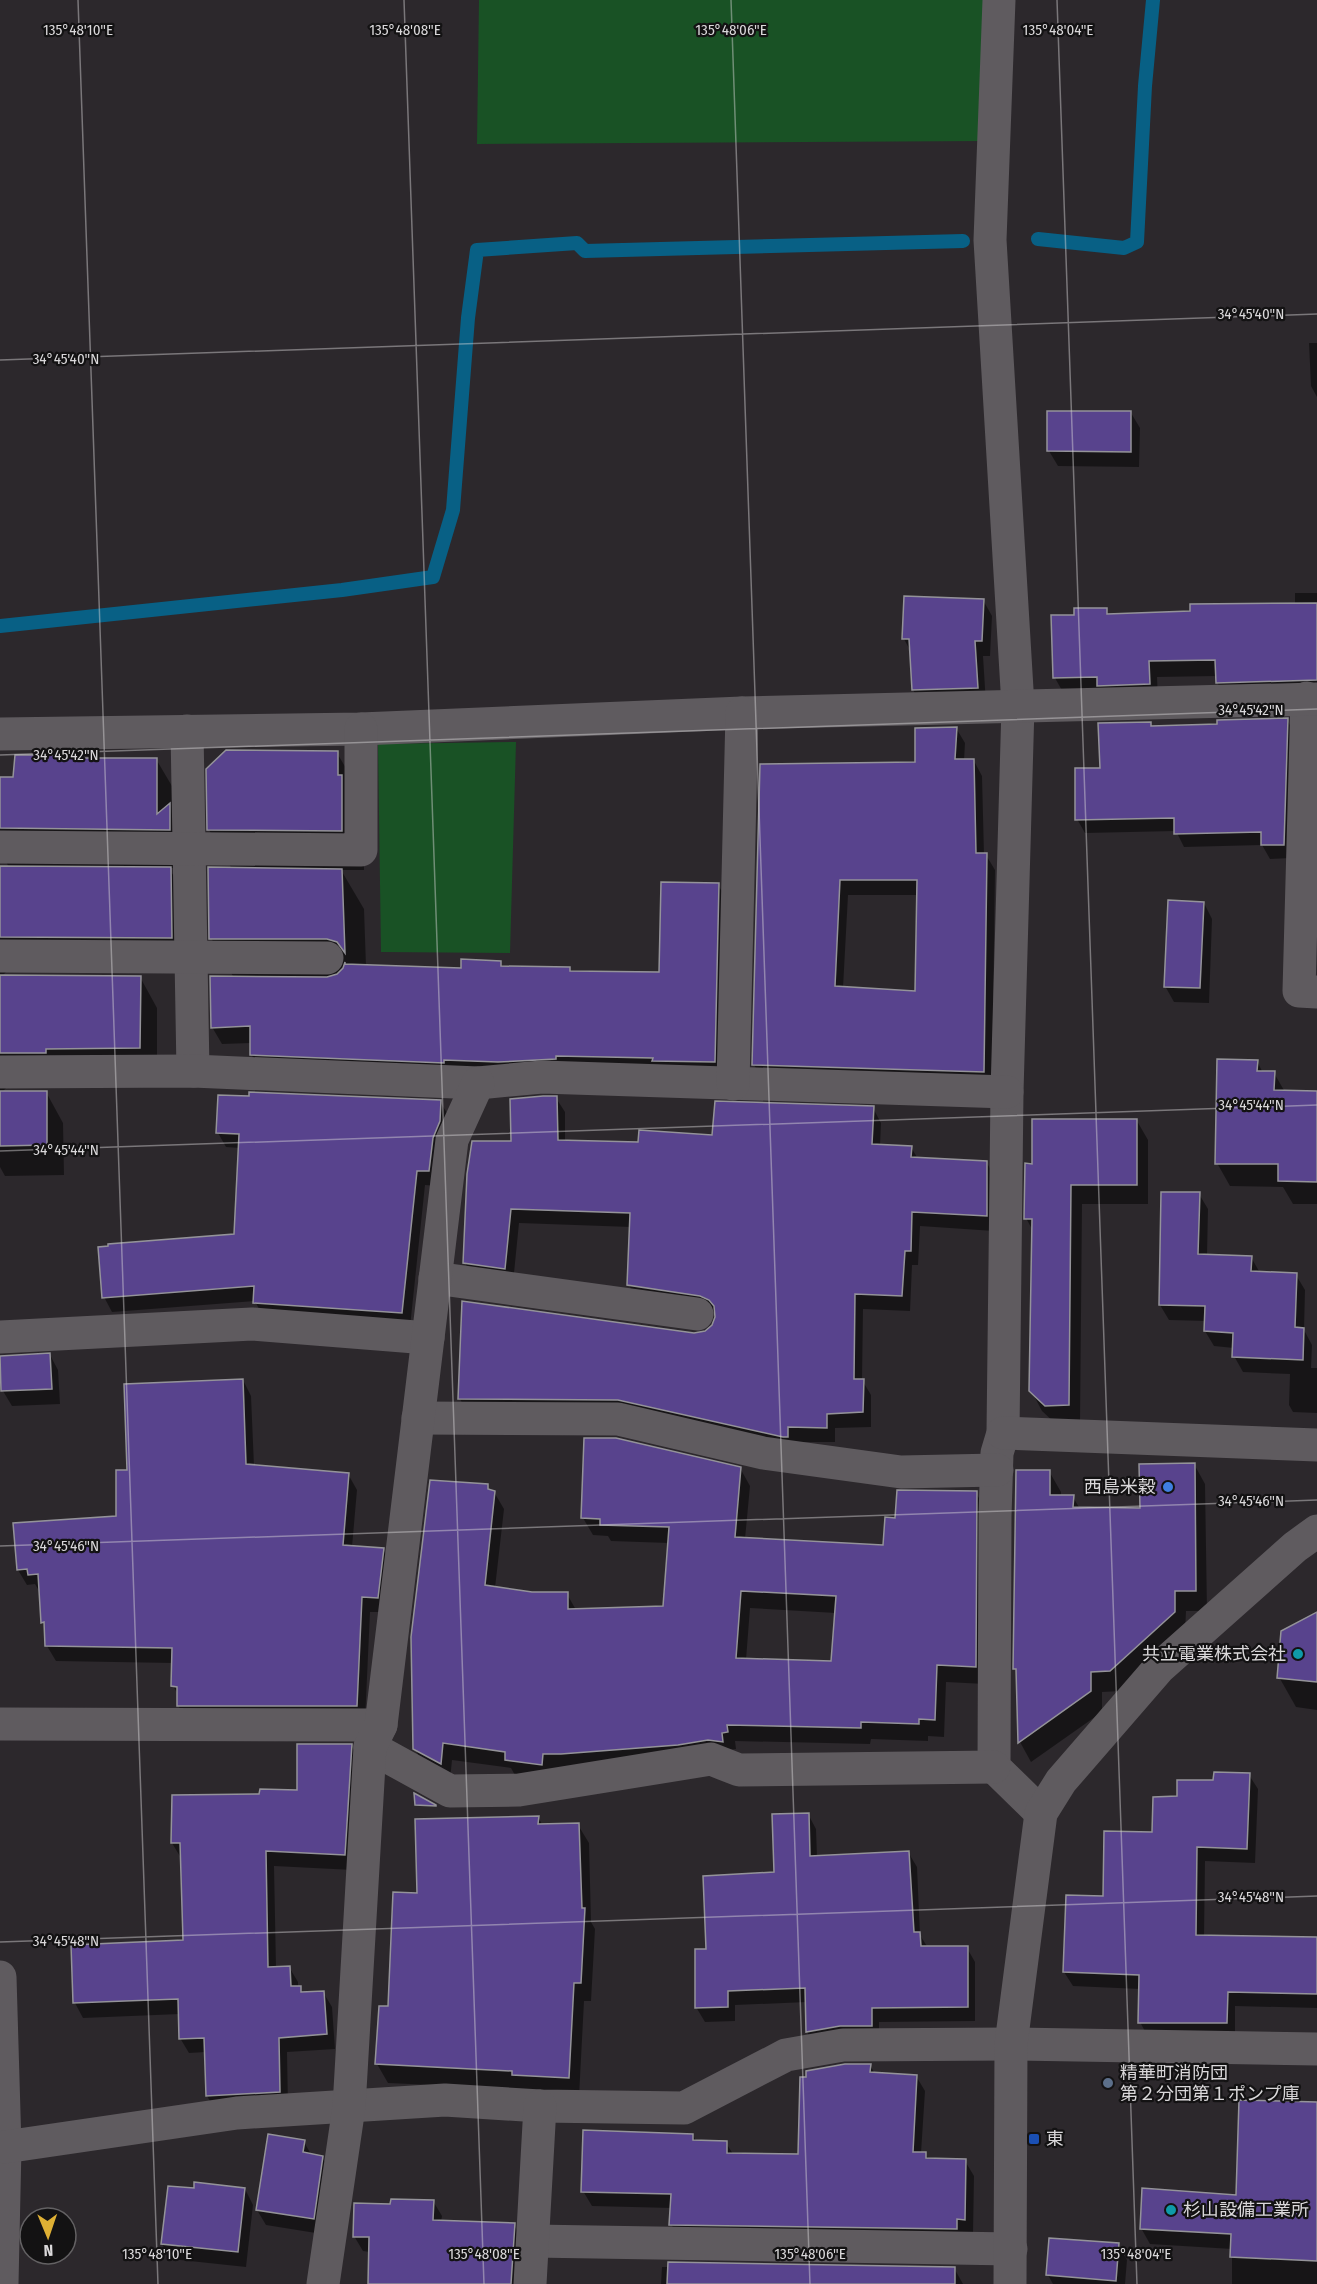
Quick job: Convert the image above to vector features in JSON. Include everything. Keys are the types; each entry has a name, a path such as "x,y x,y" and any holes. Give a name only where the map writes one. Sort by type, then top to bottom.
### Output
{"street":[{"path":"994,1767 997,1470 1003,1433 1007,1092 1018,706 990,240 999,0"},
{"path":"0,734 361,729 742,713 1312,699 1299,991 1317,992"},
{"path":"733,1084 742,713"},
{"path":"0,847 361,850 361,729"},
{"path":"187,731 193,1071"},
{"path":"0,957 327,958"},
{"path":"0,1072 193,1071 477,1083 543,1077 1007,1092"},
{"path":"323,2284 349,2107 376,1736 452,1140 477,1083"},
{"path":"435,1278 697,1314"},
{"path":"0,1337 252,1324 428,1338"},
{"path":"417,1418 618,1419 763,1453 889,1470 997,1470"},
{"path":"1003,1433 1317,1445"},
{"path":"1010,2284 1011,2044 1041,1813 1061,1781 1159,1668 1295,1547 1317,1531"},
{"path":"0,1724 376,1736 450,1791 519,1790 711,1759 739,1770 994,1767 1041,1813"},
{"path":"0,1977 5,2147 2,2284"},
{"path":"5,2147 237,2113 445,2100 540,2106 684,2108 786,2055 843,2044 1317,2049"},
{"path":"530,2284 540,2106"},
{"path":"533,2241 1011,2249"}],"green space":[{"path":"479,0 988,0 986,141 477,144"},
{"path":"516,742 510,953 381,952 378,744"}],"building":[{"path":"1047,411 1131,411 1131,452 1047,451"},
{"path":"904,596 984,599 982,641 975,641 978,688 912,690 909,639 902,639"},
{"path":"1317,603 1317,680 1216,683 1215,660 1149,661 1150,684 1097,686 1097,677 1053,678 1051,615 1074,615 1074,608 1107,608 1107,614 1190,611 1190,604"},
{"path":"1288,718 1284,845 1261,845 1261,832 1174,834 1174,818 1075,820 1075,768 1100,768 1098,723 1151,722 1151,726 1217,724 1217,720"},
{"path":"957,727 955,759 974,759 976,853 987,853 984,1072 752,1065 760,764 915,762 915,728","holes":["840,880 917,880 915,991 835,986"]},
{"path":"226,750 338,751 338,775 342,775 342,831 207,830 206,769"},
{"path":"15,755 60,755 60,758 157,758 157,814 170,803 170,830 0,828 0,777 13,777"},
{"path":"0,866 171,867 172,938 0,937"},
{"path":"208,867 342,869 345,953 337,942 327,939 209,939"},
{"path":"661,882 719,883 715,1062 556,1056 556,1059 498,1062 444,1060 444,1063 250,1055 250,1026 211,1028 210,976 327,977 337,974 345,962 345,964 461,968 461,959 501,961 501,966 570,967 570,971 659,972"},
{"path":"1168,900 1204,902 1200,988 1164,987"},
{"path":"0,975 141,976 140,1048 46,1049 46,1053 0,1053"},
{"path":"1217,1059 1258,1060 1257,1071 1275,1071 1274,1090 1317,1091 1317,1182 1278,1181 1278,1164 1215,1164"},
{"path":"0,1091 47,1091 47,1145 0,1146"},
{"path":"249,1092 441,1100 440,1121 433,1138 429,1171 417,1171 402,1313 253,1303 254,1286 102,1298 98,1247 108,1246 108,1244 234,1234 239,1134 216,1133 218,1095 249,1096"},
{"path":"557,1096 558,1140 638,1142 639,1130 712,1135 715,1101 874,1106 872,1144 912,1146 911,1157 987,1161 987,1216 912,1212 911,1251 905,1251 902,1296 855,1294 854,1379 864,1379 863,1412 827,1414 827,1428 788,1427 788,1437 783,1437 618,1400 458,1399 462,1301 694,1333 705,1331 712,1325 715,1317 714,1306 709,1300 700,1296 627,1285 630,1213 511,1209 505,1269 463,1263 467,1174 472,1141 511,1141 510,1099"},
{"path":"1032,1119 1137,1119 1137,1185 1071,1185 1069,1405 1045,1406 1029,1391 1032,1219 1024,1219 1025,1163 1032,1164"},
{"path":"1161,1192 1200,1192 1198,1254 1252,1256 1251,1271 1297,1273 1295,1327 1304,1328 1303,1360 1232,1357 1233,1333 1204,1331 1205,1306 1159,1305"},
{"path":"50,1353 52,1389 1,1391 0,1356"},
{"path":"243,1379 246,1464 349,1473 343,1545 384,1548 378,1598 362,1597 357,1706 177,1706 177,1687 171,1686 172,1648 45,1646 38,1574 28,1575 27,1569 17,1570 13,1523 116,1516 116,1470 127,1470 124,1384"},
{"path":"584,1438 616,1438 741,1467 735,1537 883,1545 885,1517 895,1518 897,1490 977,1491 976,1667 937,1665 935,1720 919,1719 919,1724 861,1722 861,1728 727,1725 728,1732 722,1733 723,1742 708,1740 678,1745 543,1754 542,1765 505,1760 505,1752 443,1743 441,1764 413,1749 411,1637 430,1480 488,1484 488,1489 495,1491 485,1585 532,1592 568,1592 568,1609 663,1606 669,1527 600,1525 600,1519 581,1518","holes":["741,1591 836,1596 831,1661 736,1658"]},
{"path":"1195,1463 1196,1591 1175,1591 1175,1612 1110,1671 1091,1672 1091,1691 1018,1743 1016,1669 1013,1669 1016,1470 1050,1470 1050,1495 1074,1495 1073,1507 1140,1508 1139,1464"},
{"name":"共立電業株式会社","path":"1317,1612 1317,1682 1277,1678 1281,1631"},
{"path":"297,1744 352,1744 345,1855 266,1851 268,1967 290,1966 291,1986 301,1986 301,1992 324,1991 327,2034 279,2038 280,2092 206,2096 204,2038 179,2039 178,1999 73,2003 71,1945 183,1940 180,1843 171,1843 172,1795 259,1794 260,1789 297,1790"},
{"path":"1214,1772 1250,1773 1247,1849 1197,1847 1196,1935 1317,1937 1317,1994 1228,1992 1227,2023 1138,2023 1139,1975 1063,1972 1066,1895 1103,1896 1104,1831 1152,1832 1153,1797 1177,1796 1177,1780 1213,1780"},
{"path":"414,1793 436,1805 436,1806 415,1805"},
{"path":"809,1813 810,1856 909,1851 914,1932 920,1932 921,1946 968,1946 968,2007 872,2008 872,2026 840,2026 806,2032 805,1988 728,1991 728,2007 695,2008 695,1949 706,1949 703,1876 774,1872 772,1814"},
{"path":"539,1816 538,1824 579,1823 582,1908 585,1908 581,1983 574,1983 569,2078 512,2075 512,2071 375,2064 379,2006 388,2006 393,1892 417,1893 415,1819"},
{"path":"845,2064 871,2064 870,2072 917,2075 913,2152 926,2152 926,2158 966,2159 965,2220 957,2219 957,2229 669,2225 671,2194 581,2192 583,2130 693,2134 693,2140 727,2141 727,2153 798,2154 800,2077 806,2077 806,2071"},
{"path":"1239,2100 1317,2102 1317,2261 1230,2257 1231,2234 1140,2229 1142,2188 1236,2195"},
{"path":"268,2134 305,2140 303,2152 323,2156 314,2219 256,2210"},
{"path":"194,2182 245,2188 238,2252 161,2244 168,2186 194,2188"},
{"path":"391,2199 434,2200 433,2220 515,2223 511,2284 368,2284 369,2237 353,2237 354,2203 390,2204"},
{"path":"1049,2238 1119,2243 1116,2281 1046,2275"},
{"path":"668,2262 955,2267 955,2284 667,2284"}],"waterway":[{"path":"1038,239 1124,248 1137,242 1145,86 1153,0"},
{"path":"0,626 342,590 433,577 453,510 468,318 477,250 577,243 585,251 963,241"}],"place":[{"name":"西島米穀","path":"1168,1487"},
{"name":"共立電業株式会社","path":"1298,1654"},
{"name":"精華町消防団 第２分団第１ポンプ庫","path":"1108,2083"},
{"name":"東","path":"1034,2139"},
{"name":"杉山設備工業所","path":"1171,2210"}]}
